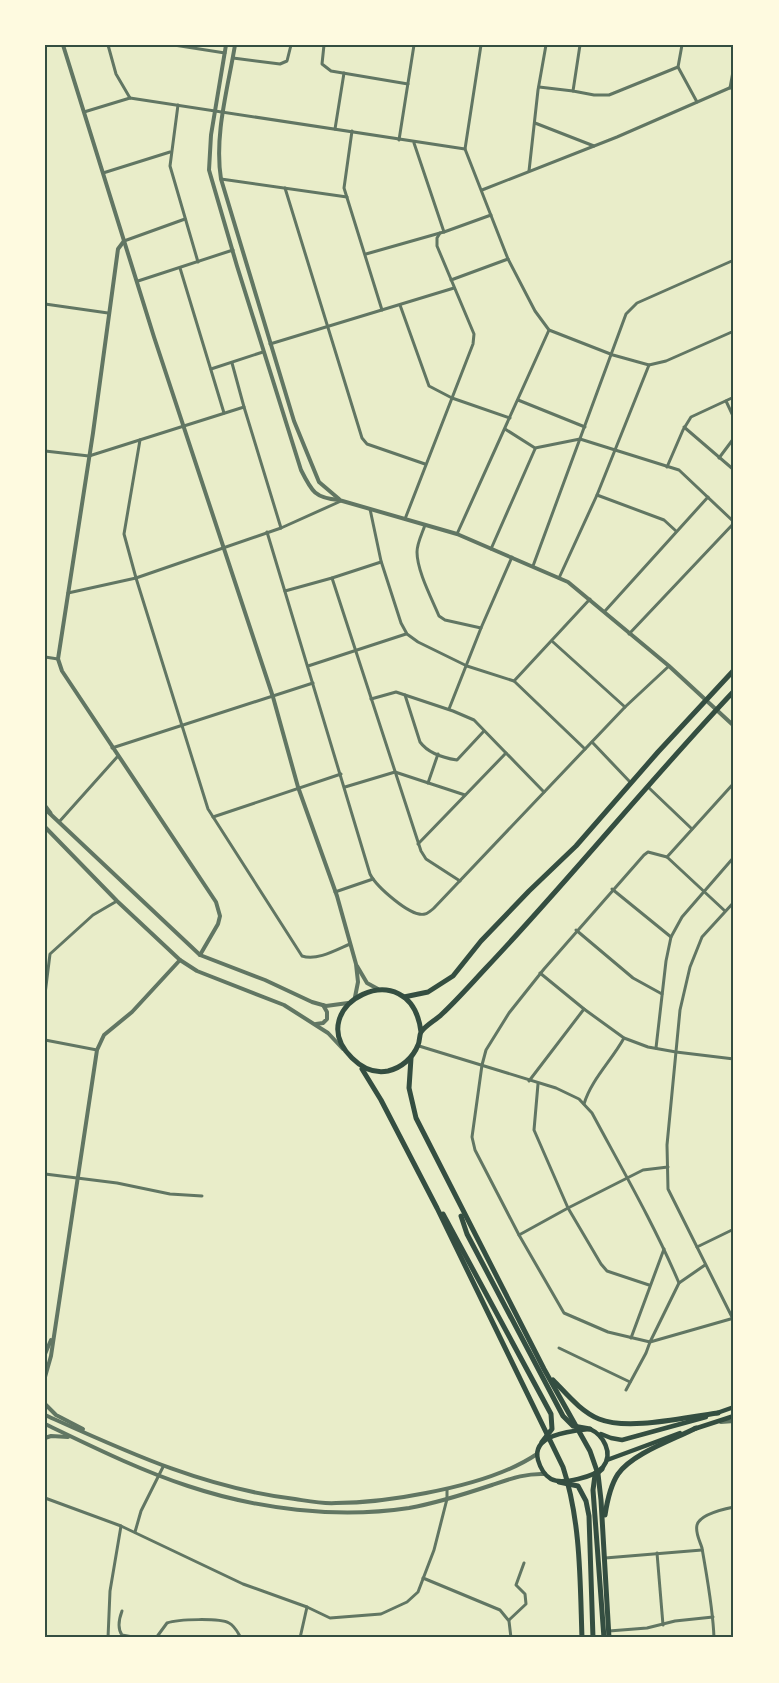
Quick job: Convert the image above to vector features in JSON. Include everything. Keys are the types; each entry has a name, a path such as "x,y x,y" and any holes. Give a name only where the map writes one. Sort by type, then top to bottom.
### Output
{"main road":[{"path":"404,997 428,992 453,976 481,941 576,846 734,670"},
{"path":"421,1032 442,1014 493,960 734,691"},
{"path":"361,1067 374,1071 387,1071 411,1058 418,1046 421,1032 419,1019 413,1007 404,997 391,991 378,989 355,997 342,1013 338,1025 339,1037 343,1049 361,1067 381,1100 563,1467 572,1503 579,1557 582,1638"},
{"path":"411,1058 409,1088 416,1118 458,1203 590,1451 599,1481 609,1638"},
{"path":"420,1177 446,1219 551,1414 552,1429 537,1448 541,1468 553,1480 578,1486 586,1500 589,1516 593,1638"},
{"path":"458,1203 467,1234 552,1398 563,1416 573,1426 622,1440 734,1407"},
{"path":"548,1375 580,1407 598,1419 621,1425 718,1413"},
{"path":"607,1460 734,1416"},
{"path":"603,1526 608,1499 618,1475 635,1458 696,1428"},
{"path":"542,1442 571,1431 590,1429"},
{"path":"596,1432 602,1437 607,1447 607,1460 595,1475 592,1490 604,1638"},
{"path":"559,1482 587,1476 602,1469"}],"street":[{"path":"63,45 124,241 273,697 298,787 335,892 356,964 358,982 355,997"},
{"path":"108,45 116,74 130,98"},
{"path":"174,45 225,53"},
{"path":"226,45 211,135 209,170 301,470 308,485 323,498 340,500 458,534 568,582 669,666 734,726"},
{"path":"235,45 219,159 221,179 294,421 315,475 324,488 340,500"},
{"path":"233,58 280,64 287,61 291,45"},
{"path":"324,45 322,64 331,70 408,84"},
{"path":"399,140 414,45"},
{"path":"481,45 465,149 508,259 535,311 549,330 613,355 649,365 666,361 734,331"},
{"path":"529,172 546,45"},
{"path":"573,92 580,45"},
{"path":"682,45 678,67 698,102"},
{"path":"482,190 594,146 732,87 734,66"},
{"path":"539,87 600,96 609,95 678,67"},
{"path":"335,129 344,73"},
{"path":"84,112 130,98 465,149"},
{"path":"178,105 171,151 171,172 198,262"},
{"path":"535,123 594,146"},
{"path":"352,131 344,181 382,310"},
{"path":"414,143 442,233"},
{"path":"103,172 171,151"},
{"path":"221,179 347,197"},
{"path":"285,188 362,438 367,444 426,465"},
{"path":"366,254 442,233 491,214"},
{"path":"186,219 124,241 118,249 58,659 62,671 117,756 216,902 220,916 218,924 200,955"},
{"path":"405,519 473,344 474,334 437,246 437,238 442,233"},
{"path":"138,281 233,250"},
{"path":"451,280 508,259"},
{"path":"533,567 613,355 626,314 636,303 734,260"},
{"path":"180,268 224,413"},
{"path":"270,344 454,288"},
{"path":"45,304 108,313"},
{"path":"400,305 429,386 452,398 510,418"},
{"path":"458,534 549,330"},
{"path":"211,369 264,352"},
{"path":"232,363 282,528"},
{"path":"559,578 597,495 649,365"},
{"path":"667,467 684,427 691,417 734,397"},
{"path":"518,400 585,427"},
{"path":"726,401 734,418"},
{"path":"45,451 89,456 244,407"},
{"path":"684,427 734,470"},
{"path":"505,429 535,448 580,439 679,470 734,522 629,634"},
{"path":"719,458 734,438"},
{"path":"140,441 124,529 136,578 208,809 302,956 308,958 332,952 350,944"},
{"path":"492,549 535,448"},
{"path":"597,495 664,520 676,532"},
{"path":"605,611 708,497"},
{"path":"68,593 136,578 282,528 340,500"},
{"path":"369,508 381,561 401,623 407,634 418,642 467,666 514,681 585,749"},
{"path":"425,525 418,545 418,564 439,616 445,620 481,628"},
{"path":"267,532 374,882 400,904 419,914 426,914 434,909 625,707 669,666"},
{"path":"449,709 512,557"},
{"path":"285,591 381,561"},
{"path":"332,578 418,844 426,859 459,881"},
{"path":"514,681 553,642 590,599"},
{"path":"308,666 407,634"},
{"path":"553,642 625,707"},
{"path":"45,657 58,659"},
{"path":"112,748 313,683"},
{"path":"371,699 396,692 449,709 474,720 544,792"},
{"path":"405,695 420,742 425,748 438,754 457,760 484,731"},
{"path":"592,742 631,783"},
{"path":"418,844 506,753"},
{"path":"428,783 438,754"},
{"path":"58,823 117,756"},
{"path":"345,787 395,772 465,795"},
{"path":"213,817 341,774"},
{"path":"667,857 732,788 734,783"},
{"path":"648,787 692,829"},
{"path":"45,807 58,823 200,955 322,1005 336,1006 349,1003"},
{"path":"45,828 117,901 180,960 197,971 284,1005 328,1033 343,1049"},
{"path":"725,911 667,857 648,852 576,930 509,1013 486,1050 482,1065 472,1137 475,1150 519,1235 564,1313 608,1332 650,1342 733,1319 668,1189 667,1144 680,1010 690,967 702,938 734,902"},
{"path":"656,1048 671,936 682,917 734,857"},
{"path":"335,892 373,879"},
{"path":"612,889 671,936"},
{"path":"45,994 50,954 93,915 117,901"},
{"path":"576,930 633,978 662,994"},
{"path":"45,1377 51,1356 96,1050 104,1035 132,1012 180,960"},
{"path":"356,964 367,983 378,989"},
{"path":"540,974 584,1010 624,1038 676,1052 734,1059"},
{"path":"315,1024 327,1019 327,1012 322,1005"},
{"path":"529,1081 584,1010"},
{"path":"584,1104 588,1091 614,1056 624,1038"},
{"path":"45,1040 96,1050"},
{"path":"418,1046 568,1093 584,1104 592,1113 627,1178 679,1283"},
{"path":"538,1084 534,1130 568,1208 601,1264 608,1270 649,1285"},
{"path":"519,1235 643,1170 668,1167"},
{"path":"45,1174 170,1194 202,1196"},
{"path":"697,1247 734,1229"},
{"path":"631,1338 664,1249"},
{"path":"626,1390 679,1283 706,1265"},
{"path":"45,1354 53,1334"},
{"path":"559,1348 630,1382"},
{"path":"45,1404 56,1415 90,1433 93,1437"},
{"path":"45,1414 163,1467 233,1489 334,1504 388,1500 447,1490 524,1463 537,1454"},
{"path":"715,1422 734,1420"},
{"path":"45,1424 77,1440 187,1486 232,1498 320,1511 382,1511 411,1508 530,1473 545,1474"},
{"path":"45,1438 60,1436 77,1440"},
{"path":"135,1532 141,1511 163,1467"},
{"path":"45,1498 121,1526 243,1584 308,1607 330,1618 381,1614 407,1602 418,1592 434,1550 447,1499 447,1490"},
{"path":"714,1638 697,1524 702,1518 734,1507"},
{"path":"108,1638 110,1591 121,1526"},
{"path":"605,1558 702,1550"},
{"path":"657,1553 663,1624"},
{"path":"509,1621 526,1604 525,1594 516,1585 524,1563"},
{"path":"423,1578 500,1610 509,1621 511,1638"},
{"path":"300,1638 308,1607"},
{"path":"122,1611 119,1618 120,1633 138,1638"},
{"path":"609,1630 647,1628 675,1621 712,1617"},
{"path":"156,1638 167,1623 179,1620 227,1621 234,1626 241,1638"}]}
